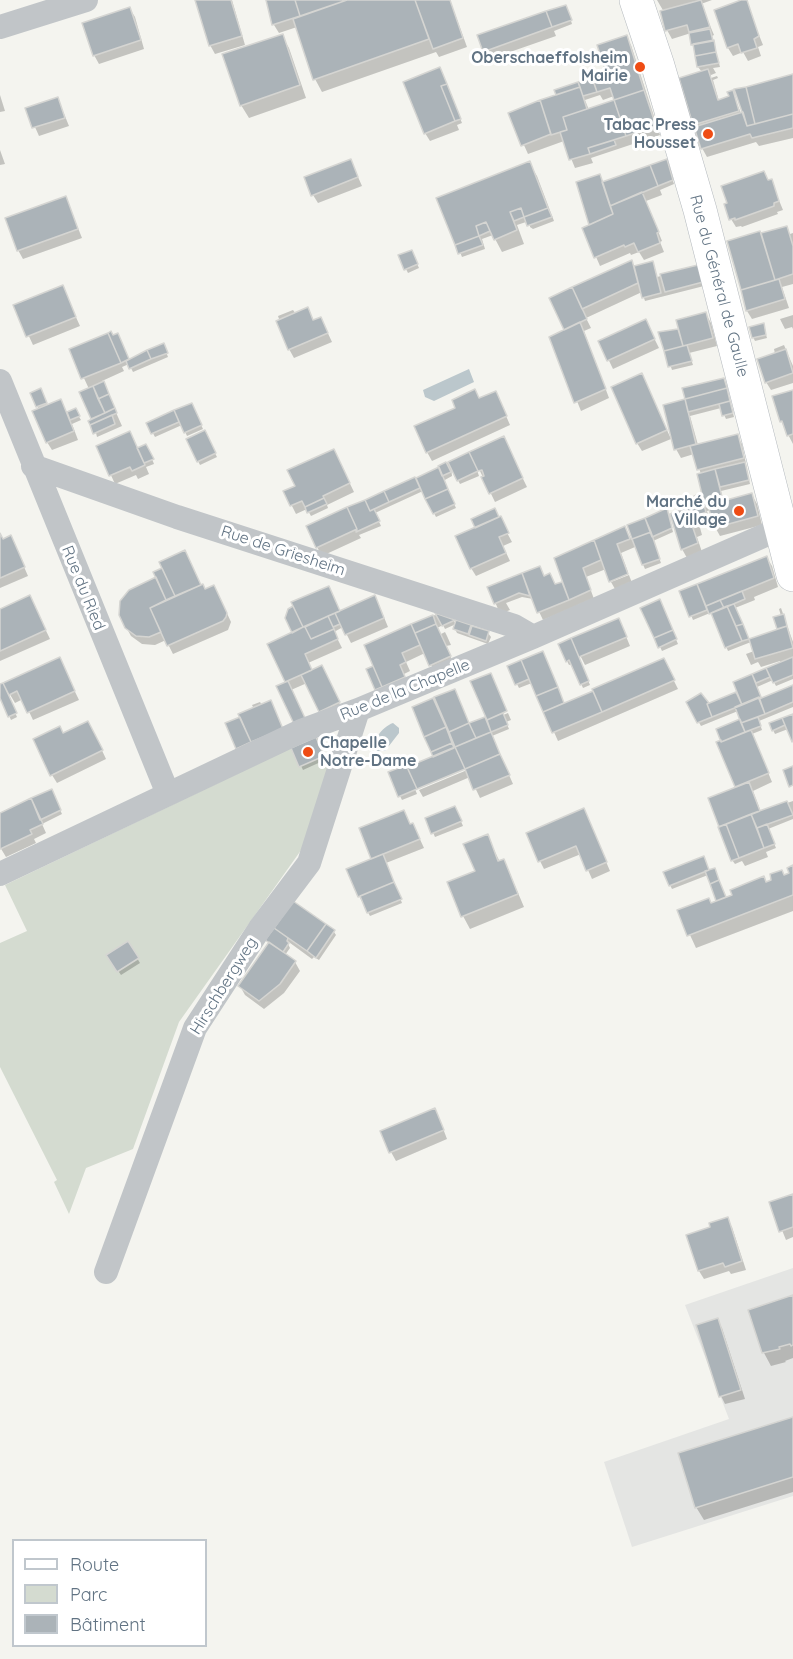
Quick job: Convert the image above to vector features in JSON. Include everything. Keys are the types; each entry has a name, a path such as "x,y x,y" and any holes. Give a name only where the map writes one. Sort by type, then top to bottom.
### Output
{"street":[{"path":"0,27 86,0"},
{"name":"Rue du Général de Gaulle","path":"636,0 658,66 700,210 787,526 793,575"},
{"name":"Rue du Ried","path":"0,381 168,794"},
{"name":"Rue de Griesheim","path":"33,466 177,517 514,626 533,637"},
{"name":"Rue de la Chapelle","path":"0,874 301,731 358,710 533,637 787,526"},
{"name":"Hirschbergweg","path":"106,1272 195,1028 260,928 309,863 358,710"}],"shaded area":[{"path":"469,369 474,382 434,401 425,397 423,390"},
{"path":"393,723 399,728 399,733 385,751 377,751 375,743 379,735"},
{"path":"793,1268 793,1496 632,1547 604,1462 729,1419 685,1305"}],"green space":[{"path":"291,748 299,766 324,756 329,765 304,846 179,1022 133,1149 86,1168 69,1214 54,1182 57,1180 0,1067 0,943 27,931 5,885"}],"building":[{"path":"195,0 231,0 242,36 209,46"},
{"path":"266,0 295,0 300,16 272,25"},
{"path":"295,0 347,0 300,16"},
{"path":"347,0 415,0 429,39 313,80 293,19"},
{"path":"415,0 450,0 463,38 433,49"},
{"path":"701,0 710,27 689,32 687,25 665,31 660,11"},
{"path":"747,0 759,36 754,39 757,48 741,53 738,44 727,48 714,10"},
{"path":"566,5 572,20 552,27 546,11"},
{"path":"130,7 141,40 93,56 82,23"},
{"path":"546,11 552,27 483,52 477,35"},
{"path":"710,29 713,41 691,45 689,33"},
{"path":"283,34 300,85 240,106 222,54"},
{"path":"627,35 644,90 614,100 610,88 597,92 591,75 605,70 597,45"},
{"path":"714,40 716,52 695,56 693,44"},
{"path":"716,52 719,63 697,67 695,56"},
{"path":"440,67 447,84 441,86 455,121 424,134 403,82"},
{"path":"708,69 718,100 729,96 727,92 733,90 739,111 693,125 679,78"},
{"path":"793,74 793,114 755,124 746,87"},
{"path":"592,77 597,92 583,96 578,82"},
{"path":"578,82 580,87 556,95 554,90"},
{"path":"447,84 461,119 455,121 441,86"},
{"path":"580,87 587,109 563,117 567,130 551,135 540,100"},
{"path":"746,87 755,124 747,126 734,89"},
{"path":"644,90 656,126 626,136 614,100"},
{"path":"58,97 65,118 32,128 25,108"},
{"path":"540,100 551,134 521,146 508,113"},
{"path":"614,100 626,136 588,148 590,154 569,160 560,132 567,130 563,117"},
{"path":"743,112 747,126 793,114 793,128 752,138 750,134 701,149 694,127"},
{"path":"614,140 616,145 590,154 588,148"},
{"path":"351,159 358,177 311,196 304,177"},
{"path":"667,159 673,180 658,186 650,165"},
{"path":"530,161 548,208 524,217 521,208 510,212 517,230 494,240 486,222 476,226 479,236 455,245 436,198"},
{"path":"650,165 658,186 610,206 602,182"},
{"path":"764,171 768,180 772,179 779,201 774,203 774,206 729,220 724,204 727,203 721,186"},
{"path":"600,174 613,214 589,225 576,182"},
{"path":"642,192 659,232 657,233 660,243 638,252 634,243 625,247 624,245 594,258 582,228 613,214 610,206"},
{"path":"66,196 78,229 17,251 5,218"},
{"path":"521,208 524,217 514,221 510,212"},
{"path":"548,208 552,217 527,226 524,217"},
{"path":"486,222 490,231 479,236 476,226"},
{"path":"787,226 793,246 793,274 775,280 761,233"},
{"path":"760,231 775,280 741,290 727,241"},
{"path":"479,236 483,245 458,254 455,245"},
{"path":"412,250 418,264 404,270 398,255"},
{"path":"632,260 638,283 582,309 572,287"},
{"path":"653,261 661,293 642,298 634,266"},
{"path":"698,265 703,282 665,292 660,274"},
{"path":"779,279 785,299 746,311 741,290"},
{"path":"63,285 76,317 26,337 13,305"},
{"path":"572,287 587,319 564,330 549,298"},
{"path":"308,307 313,320 321,317 328,333 288,350 276,321"},
{"path":"706,312 713,338 683,346 676,320"},
{"path":"646,319 655,339 607,361 598,341"},
{"path":"580,322 606,389 574,403 549,337"},
{"path":"764,323 766,335 752,338 749,327"},
{"path":"678,329 683,346 664,351 658,332"},
{"path":"111,331 113,335 118,333 129,359 121,363 108,333"},
{"path":"108,333 121,363 81,379 69,349"},
{"path":"164,343 168,353 151,359 147,350"},
{"path":"687,345 692,361 668,367 664,351"},
{"path":"786,349 793,373 765,383 757,359"},
{"path":"147,350 151,359 129,369 126,361"},
{"path":"642,373 667,430 636,444 611,387"},
{"path":"724,378 727,388 685,399 682,388"},
{"path":"104,381 109,394 98,399 93,386"},
{"path":"93,386 105,413 91,419 79,392"},
{"path":"41,388 47,403 36,407 30,393"},
{"path":"727,388 730,401 688,412 685,399"},
{"path":"475,389 479,398 496,391 507,416 426,453 414,426 455,408 452,400"},
{"path":"793,390 793,434 787,436 772,396"},
{"path":"109,394 115,408 105,413 98,399"},
{"path":"61,399 74,431 46,443 32,411"},
{"path":"685,399 696,444 674,450 663,405"},
{"path":"730,401 733,413 722,416 719,404"},
{"path":"192,403 202,425 184,433 174,410"},
{"path":"76,408 80,416 70,420 67,412"},
{"path":"115,408 117,413 90,425 88,421"},
{"path":"174,410 179,422 151,434 146,423"},
{"path":"112,415 115,424 93,434 90,425"},
{"path":"205,430 216,453 197,462 186,439"},
{"path":"130,431 145,465 132,471 130,467 109,476 96,446"},
{"path":"738,434 744,458 697,470 690,446"},
{"path":"504,436 523,478 489,494 481,477 484,476 482,470 478,471 469,452"},
{"path":"146,444 154,459 144,463 137,448"},
{"path":"334,449 350,483 305,507 302,501 290,506 283,491 295,486 287,470"},
{"path":"469,452 478,471 457,481 448,462"},
{"path":"446,462 451,472 442,476 438,466"},
{"path":"745,462 749,480 720,487 715,469"},
{"path":"439,467 448,489 425,499 416,478"},
{"path":"715,469 723,501 705,507 697,474"},
{"path":"415,477 420,488 389,502 384,491"},
{"path":"448,489 455,504 433,514 425,499"},
{"path":"384,491 389,502 370,511 365,500"},
{"path":"700,493 706,512 696,516 699,526 693,528 698,543 681,550 670,514 686,508 684,502"},
{"path":"752,493 758,516 714,528 708,505"},
{"path":"324,498 327,504 307,513 305,507"},
{"path":"365,500 370,511 374,509 380,521 356,532 357,529 347,507"},
{"path":"347,507 357,529 316,548 306,526"},
{"path":"495,508 499,517 475,528 471,519"},
{"path":"667,508 672,528 652,537 645,518"},
{"path":"501,516 509,533 499,537 506,553 470,569 455,536"},
{"path":"645,518 651,532 632,539 627,525"},
{"path":"625,526 630,539 617,544 628,574 609,582 594,540"},
{"path":"651,532 660,559 642,565 632,539"},
{"path":"0,533 3,539 11,535 25,567 0,578"},
{"path":"594,540 601,560 583,568 591,590 569,600 554,558"},
{"path":"185,550 201,585 175,596 159,562"},
{"path":"767,556 774,578 706,606 697,584"},
{"path":"540,566 544,576 550,573 555,584 562,582 569,600 537,613 522,573"},
{"path":"162,568 175,596 166,600 153,572"},
{"path":"522,573 530,596 519,593 494,604 487,587"},
{"path":"156,577 166,600 150,608 161,632 149,637 136,636 125,628 119,615 120,601 129,590"},
{"path":"203,584 205,589 214,585 227,613 226,617 223,621 167,646 150,608"},
{"path":"697,584 707,610 689,617 679,591"},
{"path":"329,586 340,611 303,627 291,602"},
{"path":"742,591 745,599 724,608 720,600"},
{"path":"30,595 46,630 0,651 0,609"},
{"path":"375,595 384,618 345,635 335,613"},
{"path":"660,599 673,630 654,638 640,608"},
{"path":"720,600 724,608 709,614 706,606"},
{"path":"734,604 743,624 736,626 727,606"},
{"path":"293,606 303,627 292,633 285,618 288,609"},
{"path":"727,606 742,641 725,648 711,613"},
{"path":"335,613 340,624 333,627 328,616"},
{"path":"435,613 455,620 442,626"},
{"path":"784,614 787,626 777,629 773,617"},
{"path":"433,615 436,624 415,633 411,624"},
{"path":"328,616 334,629 311,639 305,627"},
{"path":"619,618 627,637 579,657 571,638"},
{"path":"456,620 471,625 468,634 453,629"},
{"path":"411,624 420,645 402,653 406,662 400,665 405,677 382,687 364,645"},
{"path":"436,624 451,656 429,666 415,633"},
{"path":"743,624 749,639 742,641 736,626"},
{"path":"472,626 489,631 486,641 469,635"},
{"path":"787,626 793,648 755,659 749,639"},
{"path":"303,627 311,639 334,629 338,639 305,654 312,670 285,682 267,644"},
{"path":"673,630 677,639 658,648 654,638"},
{"path":"571,638 589,681 580,685 569,660 566,662 558,644"},
{"path":"543,651 558,687 536,696 521,660"},
{"path":"60,657 75,691 27,713 17,691 9,695 3,683"},
{"path":"793,657 793,675 773,683 766,668"},
{"path":"664,658 675,680 602,712 592,689"},
{"path":"521,660 529,679 515,685 507,666"},
{"path":"322,665 340,702 319,712 301,675"},
{"path":"373,666 382,687 375,690 366,669"},
{"path":"766,668 770,677 756,683 752,674"},
{"path":"491,673 507,711 487,720 470,681"},
{"path":"752,674 761,697 742,705 733,682"},
{"path":"288,681 305,718 294,724 276,686"},
{"path":"3,683 17,713 8,717 0,698 0,684"},
{"path":"793,685 793,702 765,714 759,699"},
{"path":"558,687 564,703 543,712 536,696"},
{"path":"455,689 469,723 449,732 434,697"},
{"path":"593,691 602,712 552,733 543,712"},
{"path":"736,692 742,705 712,717 707,704"},
{"path":"701,693 709,703 707,704 712,717 697,723 686,702"},
{"path":"759,697 765,714 741,723 735,707"},
{"path":"433,698 446,727 424,737 412,707"},
{"path":"271,700 283,729 251,742 238,714"},
{"path":"503,713 508,725 491,732 487,720"},
{"path":"793,714 793,741 792,742 782,718"},
{"path":"240,717 251,742 236,749 225,723"},
{"path":"485,717 491,732 476,738 469,723"},
{"path":"758,717 761,726 745,732 741,723"},
{"path":"782,718 785,725 772,731 769,723"},
{"path":"740,719 745,732 721,742 716,729"},
{"path":"88,721 103,750 50,776 33,739 60,726 63,733"},
{"path":"469,723 476,738 455,747 449,732"},
{"path":"446,727 452,743 431,752 424,737"},
{"path":"751,730 769,773 735,787 716,742"},
{"path":"491,732 500,754 465,769 455,747"},
{"name":"Chapelle Notre-Dame","path":"316,737 324,756 299,767 291,748"},
{"path":"452,743 454,748 433,757 431,752"},
{"path":"455,747 465,769 417,789 407,767"},
{"path":"500,754 510,775 473,790 465,769"},
{"path":"406,765 417,789 398,797 388,772"},
{"path":"793,766 793,785 789,787 783,770"},
{"path":"749,782 760,811 719,827 708,798"},
{"path":"52,789 61,810 40,820 31,798"},
{"path":"31,798 43,824 30,830 32,834 0,849 0,813"},
{"path":"787,801 793,815 757,828 751,814"},
{"path":"455,806 462,821 431,834 425,818"},
{"path":"584,808 607,862 586,871 576,846 538,862 526,833"},
{"path":"404,810 420,839 371,859 359,828"},
{"path":"751,814 764,848 739,858 726,824"},
{"path":"726,824 739,858 731,861 718,827"},
{"path":"767,824 775,844 764,848 757,828"},
{"path":"488,834 498,861 504,859 518,894 461,917 447,882 475,871 463,844"},
{"path":"383,854 394,882 358,897 346,869"},
{"path":"704,856 709,870 669,886 663,872"},
{"path":"793,865 793,895 687,936 677,910 709,898 711,903 732,895 730,890 764,876 766,882 771,880 770,874 782,870 784,875 789,873 787,868"},
{"path":"715,868 719,880 710,884 705,871"},
{"path":"719,880 726,897 716,901 710,884"},
{"path":"394,882 402,899 367,913 360,896"},
{"path":"293,901 326,924 307,951 274,928"},
{"path":"326,924 335,930 316,958 307,951"},
{"path":"274,928 288,938 289,943 283,952 265,940"},
{"path":"128,941 139,958 117,972 106,955"},
{"path":"269,942 296,961 280,984 259,1001 238,986"},
{"path":"435,1108 444,1130 389,1153 380,1131"},
{"path":"793,1194 793,1227 779,1232 769,1202"},
{"path":"728,1217 742,1261 725,1267 723,1263 698,1271 686,1235 710,1227 709,1223"},
{"path":"793,1295 793,1345 762,1353 748,1310"},
{"path":"718,1318 741,1390 719,1397 696,1325"},
{"path":"793,1417 793,1477 695,1508 678,1453"}],"place":[{"name":"Oberschaeffolsheim Mairie","path":"640,67"},
{"name":"Tabac Press Housset","path":"708,134"},
{"name":"Marché du Village","path":"739,511"},
{"name":"Chapelle Notre-Dame","path":"308,752"}]}
